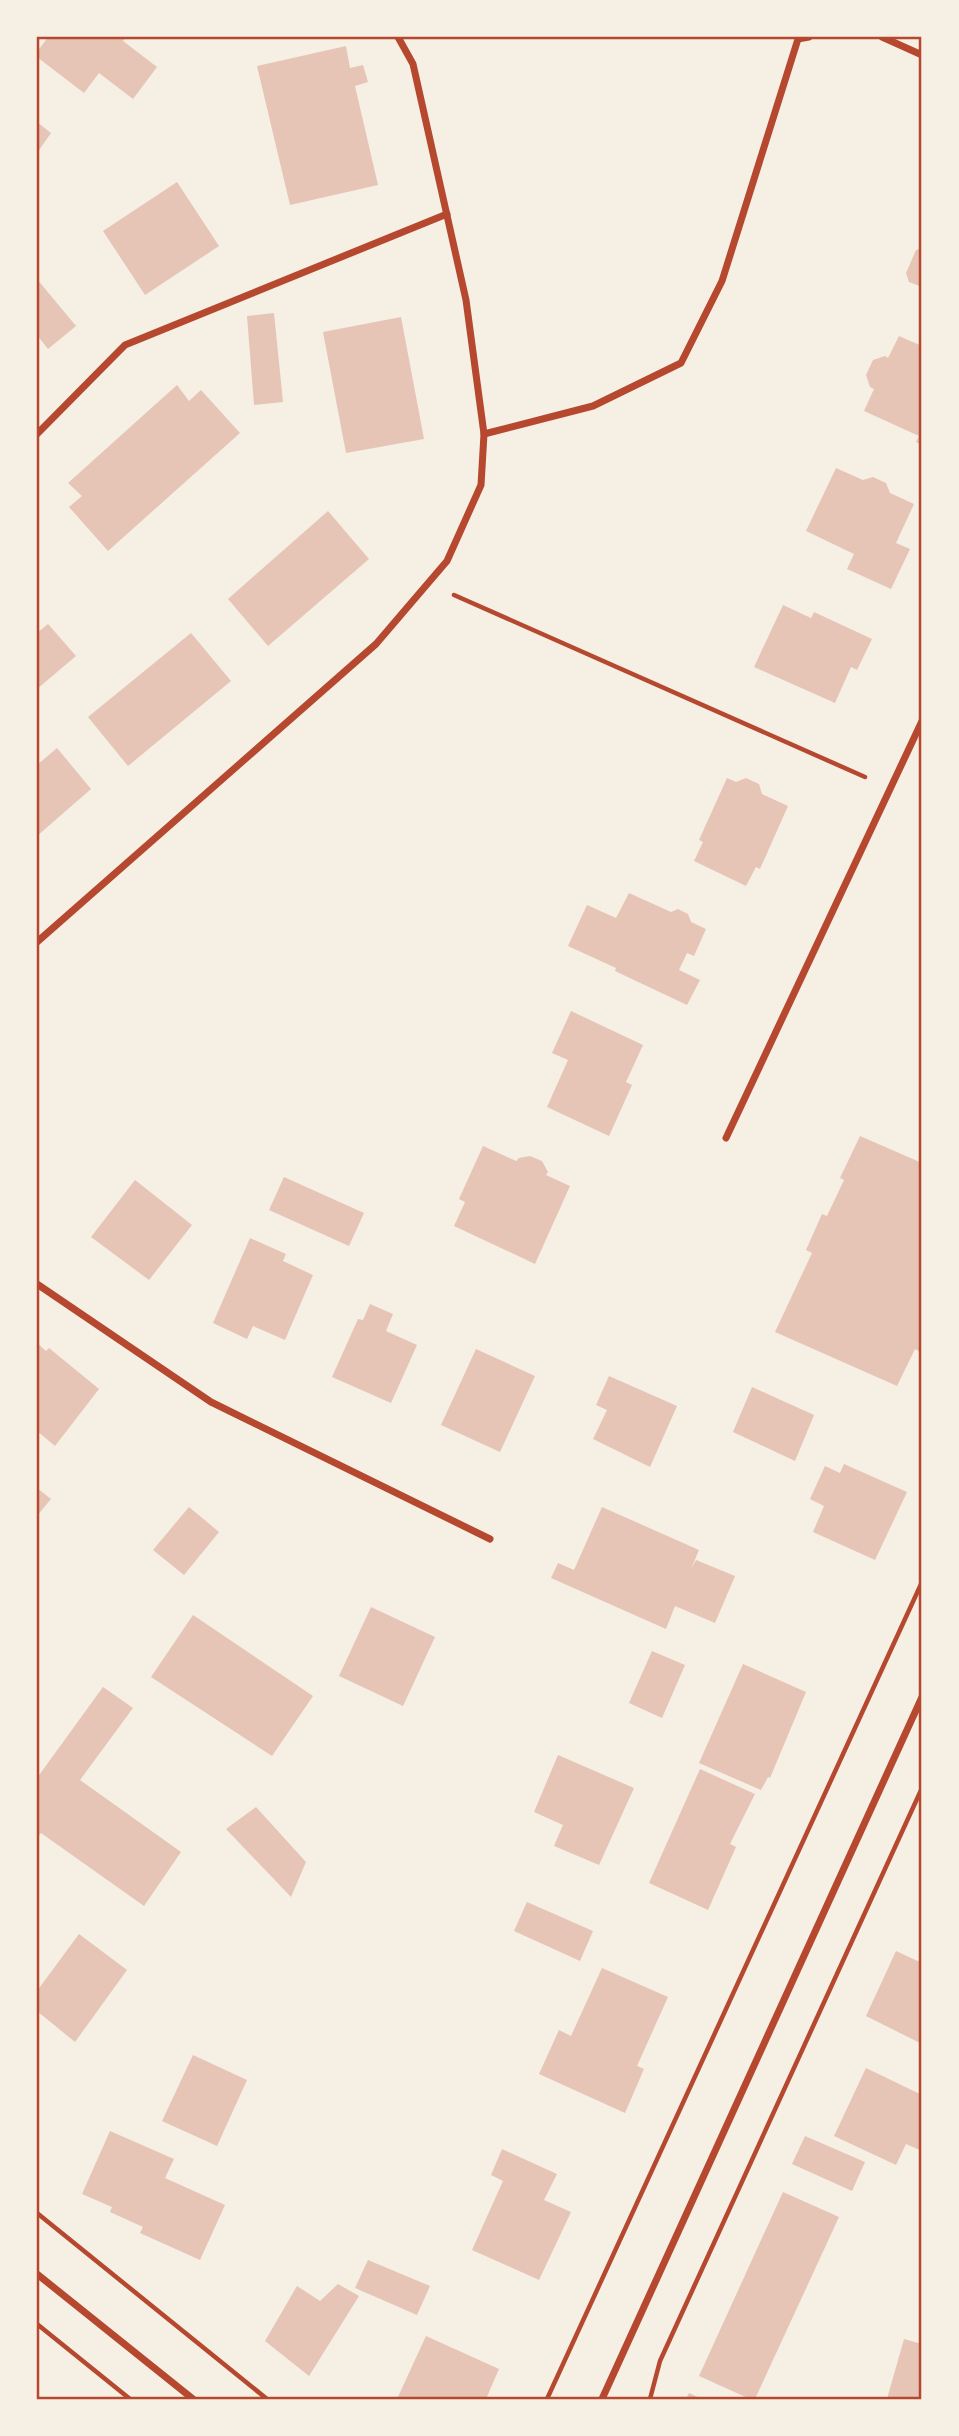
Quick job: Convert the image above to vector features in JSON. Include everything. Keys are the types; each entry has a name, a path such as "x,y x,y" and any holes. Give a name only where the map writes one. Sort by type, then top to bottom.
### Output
{"street":[{"path":"37,942 376,644 447,561 481,485 484,434 466,300 413,64 398,37"},
{"path":"484,434 593,406 681,362 722,281 798,40 809,37"},
{"path":"882,37 922,55"},
{"path":"37,434 125,345 447,214"},
{"path":"726,1138 922,721"},
{"path":"37,1284 211,1402 490,1538"},
{"path":"602,2399 922,1697"},
{"path":"37,2273 193,2399"}],"path":[{"path":"428,583 891,789"},
{"path":"547,2399 922,1582"},
{"path":"650,2399 660,2361 922,1788"},
{"path":"37,2213 267,2399"},
{"path":"37,2325 130,2399"}],"building":[{"path":"48,37 126,37 123,41 157,67 133,99 99,73 84,93 37,57 37,52"},
{"path":"346,46 350,68 363,65 368,82 355,86 378,185 290,205 257,66"},
{"path":"37,122 51,133 37,153"},
{"path":"177,182 219,246 145,295 103,231"},
{"path":"922,248 922,287 909,282 906,273 916,250"},
{"path":"37,279 76,326 48,349 37,335"},
{"path":"274,313 283,402 254,405 247,316"},
{"path":"401,317 424,439 346,453 323,332"},
{"path":"899,336 922,346 922,445 916,442 919,436 864,411 874,389 870,387 866,375 873,360 885,356 888,358"},
{"path":"177,385 189,401 201,390 240,433 108,551 69,507 82,496 68,483"},
{"path":"836,468 863,480 873,477 886,483 890,493 914,504 896,543 910,549 891,589 847,569 854,554 806,531"},
{"path":"328,511 369,559 268,646 228,599"},
{"path":"783,605 811,618 814,612 872,639 857,670 851,667 835,703 754,667"},
{"path":"48,624 76,656 37,689 37,633"},
{"path":"191,633 231,681 128,766 88,717"},
{"path":"57,748 91,789 37,836 37,765"},
{"path":"727,778 736,782 746,778 759,784 762,794 788,806 760,869 756,867 746,886 694,861 703,842 699,840"},
{"path":"629,893 671,912 678,909 688,914 691,922 706,929 694,956 687,953 679,970 700,980 687,1005 568,946 587,905 616,918"},
{"path":"571,1011 643,1045 626,1082 632,1085 609,1136 547,1107 568,1060 552,1053"},
{"path":"860,1136 922,1163 922,1353 915,1349 897,1386 775,1332 812,1253 806,1250 822,1214 827,1216 844,1180 840,1178"},
{"path":"483,1146 516,1161 530,1156 542,1161 548,1172 546,1175 570,1186 535,1264 454,1226 465,1202 459,1199"},
{"path":"284,1177 364,1213 349,1246 269,1210"},
{"path":"135,1180 192,1225 149,1280 91,1237"},
{"path":"250,1238 286,1254 283,1261 313,1275 285,1340 253,1326 247,1339 213,1323"},
{"path":"370,1304 393,1314 386,1331 417,1345 391,1403 332,1377 358,1319 363,1320"},
{"path":"37,1343 46,1351 49,1348 99,1389 55,1446 37,1431"},
{"path":"476,1349 535,1376 500,1452 441,1425"},
{"path":"609,1376 677,1406 650,1467 593,1439 607,1410 596,1405"},
{"path":"752,1387 814,1415 795,1461 733,1432"},
{"path":"844,1464 907,1492 875,1560 813,1532 824,1506 810,1499 825,1466 840,1473"},
{"path":"37,1488 51,1499 37,1516"},
{"path":"189,1507 219,1532 184,1575 153,1550"},
{"path":"602,1507 699,1550 691,1569 696,1560 735,1576 715,1623 675,1606 666,1629 551,1578 558,1563 574,1570"},
{"path":"371,1607 435,1637 403,1706 339,1676"},
{"path":"193,1615 313,1696 272,1756 151,1677"},
{"path":"652,1651 685,1665 662,1718 629,1703"},
{"path":"743,1664 806,1692 770,1778 768,1777 761,1790 699,1763"},
{"path":"103,1687 133,1708 80,1780 181,1852 144,1906 41,1833 37,1838 37,1778"},
{"path":"558,1755 634,1788 599,1865 554,1846 563,1825 534,1812"},
{"path":"700,1769 755,1794 730,1844 736,1847 708,1910 649,1883"},
{"path":"256,1807 306,1862 291,1897 226,1829"},
{"path":"527,1902 593,1931 580,1961 514,1931"},
{"path":"79,1934 127,1970 75,2042 37,2011 37,1991"},
{"path":"896,1951 922,1963 922,2044 866,2016"},
{"path":"602,1968 668,1997 637,2066 644,2069 625,2113 539,2074 559,2030 571,2036"},
{"path":"193,2055 247,2080 217,2146 162,2121"},
{"path":"866,2068 922,2095 922,2151 906,2144 896,2165 834,2136"},
{"path":"110,2131 174,2159 165,2178 225,2205 200,2260 140,2233 143,2227 110,2212 112,2207 82,2194"},
{"path":"805,2136 865,2162 852,2191 792,2164"},
{"path":"502,2149 557,2174 544,2200 571,2212 539,2280 472,2250 503,2181 491,2175"},
{"path":"783,2192 839,2217 755,2399 750,2399 699,2376"},
{"path":"368,2260 430,2286 417,2315 355,2288"},
{"path":"338,2284 359,2296 309,2376 265,2341 297,2286 320,2301"},
{"path":"426,2336 499,2369 486,2399 397,2399"},
{"path":"904,2339 922,2344 922,2399 887,2399"},
{"path":"689,2393 702,2399 686,2399"}]}
